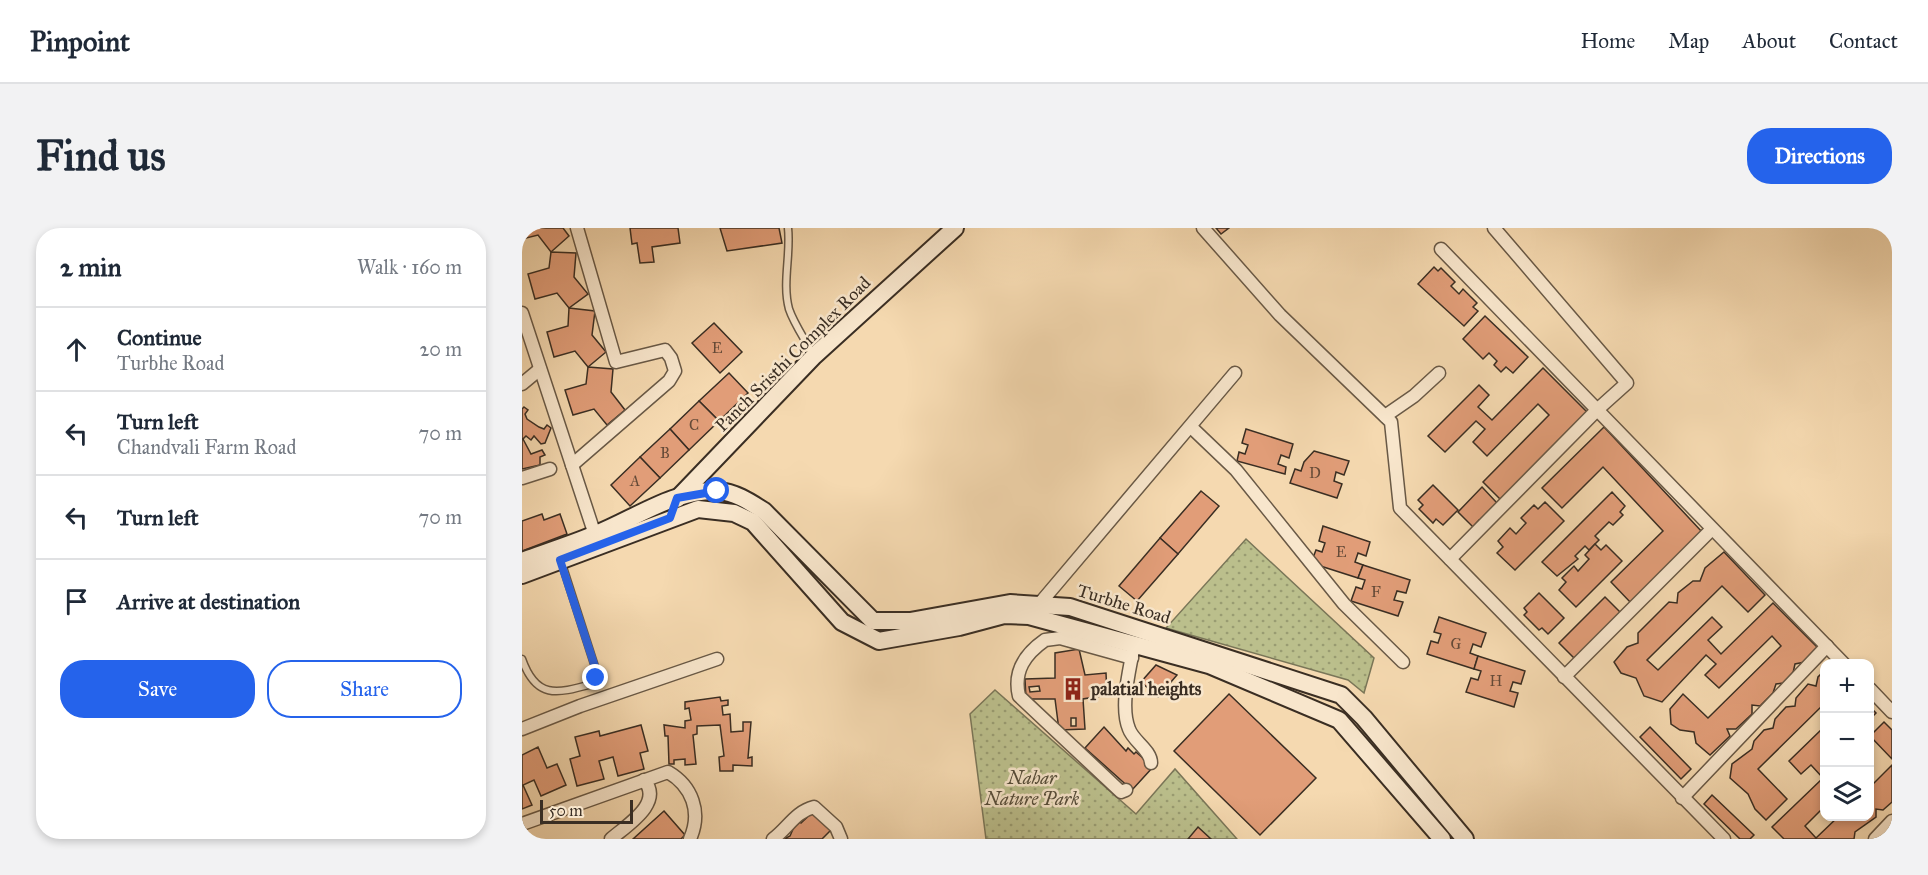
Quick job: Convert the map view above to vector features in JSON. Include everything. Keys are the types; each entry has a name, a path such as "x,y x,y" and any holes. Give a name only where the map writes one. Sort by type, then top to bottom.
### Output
{"street":[{"path":"572,465 669,381 675,371 671,358 665,350 616,362 577,228"},
{"path":"1203,228 1280,315 1391,422 1400,508 1724,839"},
{"path":"1450,559 1598,409 1627,383 1494,228"},
{"name":"Panch Sristhi Complex Road","path":"670,518 677,498 814,356 951,229"},
{"path":"1441,249 1840,659"},
{"path":"522,313 595,535"},
{"path":"522,384 540,369"},
{"path":"522,561 558,554 698,509 734,513 753,522 842,622 879,640 959,627 1004,615 1034,611 1235,373"},
{"path":"1385,416 1414,396 1440,373"},
{"path":"1191,426 1236,470 1344,604 1403,662"},
{"path":"522,478 550,469"},
{"name":"Turbhe Road","path":"677,498 717,491 748,501 764,511 873,621 910,621 1010,603 1034,611 1070,607 1135,644 1210,658 1341,695 1364,718 1465,839"},
{"path":"522,575 595,535 677,498"},
{"path":"1564,677 1712,529"},
{"path":"850,626 860,609"},
{"path":"1126,790 1121,792 1019,696 1017,679 1020,666 1045,640 1060,638 1135,644 1126,710 1127,722 1132,736 1150,757 1151,763"},
{"path":"1682,798 1827,646"},
{"path":"1210,658 1339,720 1442,839"},
{"path":"522,729 580,706 717,659"},
{"path":"1874,694 1892,712"},
{"path":"1330,716 1341,695"},
{"path":"522,824 668,772 682,780 691,793 696,825 690,839"},
{"path":"611,839 641,813 651,795 650,787 644,780"},
{"path":"773,839 786,829 791,819 814,807 836,827 841,839"},
{"path":"1875,839 1892,821"}],"lane":[{"path":"788,228 790,247 786,287 789,309 814,356"},
{"path":"522,659 528,677 539,687 552,692 592,684 596,678 596,670 558,554"}],"green space":[{"path":"1246,539 1374,658 1364,693 1348,680 1166,628"},
{"name":"Nahar Nature Park","path":"995,690 1136,814 1175,769 1237,839 986,839 970,714"}],"building":[{"path":"522,228 563,228 569,236 551,252 538,235 522,239"},
{"path":"630,228 678,228 680,243 652,247 654,262 640,263 637,243 632,244"},
{"path":"720,228 779,228 782,243 727,251"},
{"path":"1216,228 1229,228 1221,234"},
{"path":"551,252 576,253 574,277 588,294 569,308 557,293 535,299 528,274 549,268"},
{"path":"1434,267 1438,271 1441,268 1455,282 1451,286 1459,294 1463,289 1477,303 1473,307 1478,311 1464,326 1418,284"},
{"path":"569,308 595,311 592,335 606,352 588,367 575,351 554,357 547,332 568,326"},
{"path":"1485,316 1528,357 1513,373 1506,367 1501,372 1494,365 1497,361 1489,353 1483,359 1463,339"},
{"path":"714,323 742,352 720,373 692,343"},
{"path":"588,367 613,369 611,392 625,410 607,425 594,409 573,415 565,390 586,384"},
{"path":"1543,368 1590,415 1503,502 1483,482 1549,415 1538,404 1487,456 1473,442 1485,429 1476,421 1445,452 1428,436 1479,385 1489,395 1478,407 1492,420"},
{"path":"729,373 748,393 719,421 699,401"},
{"path":"699,401 719,421 689,450 670,429"},
{"path":"524,407 528,410 525,414 527,419 544,429 547,425 551,428 545,443 541,444 534,436 531,440 526,436 523,439 531,454 542,450 545,455 540,457 540,465 522,469 522,409"},
{"path":"1604,427 1703,533 1631,603 1611,582 1663,531 1603,467 1562,508 1542,488"},
{"path":"670,429 689,450 660,478 640,457"},
{"path":"1246,429 1293,444 1289,458 1281,455 1278,464 1286,467 1285,474 1237,461 1239,452 1245,454 1248,445 1242,443"},
{"path":"1314,451 1349,461 1344,475 1336,472 1334,481 1342,484 1337,498 1290,483 1295,469 1301,471 1304,462"},
{"path":"640,457 660,478 630,506 611,485"},
{"path":"1433,485 1458,510 1443,525 1436,519 1433,523 1419,509 1423,505 1418,500"},
{"path":"1482,487 1497,503 1481,522 1479,520 1473,527 1458,512"},
{"path":"1201,491 1219,506 1178,554 1160,538"},
{"path":"1612,492 1625,506 1620,512 1623,515 1613,525 1609,522 1595,536 1599,540 1589,550 1585,546 1575,556 1578,559 1557,576 1542,562"},
{"path":"1545,502 1564,521 1515,570 1497,553 1503,547 1498,541 1510,528 1516,534 1526,523 1521,518 1534,505 1538,509"},
{"path":"542,514 544,520 560,514 567,534 522,551 522,521"},
{"path":"1323,526 1370,542 1366,556 1358,553 1355,562 1363,565 1358,578 1311,563 1316,550 1322,552 1325,543 1319,541"},
{"path":"1160,538 1178,554 1137,601 1119,586"},
{"path":"1595,544 1601,550 1606,545 1622,561 1576,607 1559,590 1566,582 1562,578 1574,566 1578,571 1589,559 1585,555"},
{"path":"1724,552 1765,595 1748,612 1722,586 1647,660 1658,670 1712,617 1722,627 1708,640 1721,654 1773,603 1818,648 1805,662 1795,664 1793,673 1783,683 1776,684 1773,693 1760,706 1752,705 1752,714 1736,729 1727,729 1730,736 1710,755 1696,743 1694,732 1680,730 1671,724 1670,709 1683,694 1708,718 1781,646 1772,636 1719,688 1705,675 1716,664 1706,655 1662,702 1644,696 1636,678 1621,673 1614,662 1627,647 1638,643 1638,633 1669,602 1677,603 1678,593 1693,581 1700,581 1705,568"},
{"path":"1363,565 1410,580 1406,593 1397,591 1394,600 1403,602 1398,616 1351,601 1356,587 1362,589 1365,580 1358,578"},
{"path":"1539,593 1564,618 1548,634 1542,628 1539,630 1524,615 1527,612 1524,608"},
{"path":"1605,597 1621,613 1584,656 1581,652 1574,658 1559,643"},
{"path":"1439,617 1486,633 1481,647 1473,644 1470,653 1478,656 1474,669 1427,654 1431,641 1438,643 1441,634 1434,632"},
{"name":"palatial heights","path":"1079,649 1085,675 1106,673 1107,695 1083,699 1085,729 1059,730 1055,699 1026,699 1025,679 1055,678 1055,653","holes":["1039,686 1040,691 1030,692 1029,687","1071,718 1076,718 1076,726 1071,726"]},
{"path":"1478,656 1525,671 1521,684 1513,682 1510,691 1518,693 1514,707 1466,692 1471,678 1478,680 1481,671 1474,669"},
{"path":"1156,665 1177,675 1158,697 1141,682"},
{"path":"1820,675 1820,708 1758,769 1787,799 1766,820 1755,809 1748,794 1730,778 1732,764 1752,749 1754,741 1764,730 1773,728 1775,719 1786,707 1795,706 1796,698 1808,684 1816,686"},
{"path":"1229,694 1316,778 1260,835 1174,751"},
{"path":"720,697 721,701 728,700 728,705 722,706 723,715 730,714 731,732 743,731 743,722 751,722 748,758 752,757 752,766 733,765 733,771 720,771 719,757 724,756 720,725 697,726 697,734 693,735 696,764 685,765 685,759 674,760 674,764 669,764 668,736 665,736 664,725 685,728 685,721 691,720 689,708 685,709 685,702"},
{"path":"1884,722 1892,730 1892,759 1874,740 1874,732"},
{"path":"641,725 648,751 640,753 644,769 618,776 613,757 599,761 604,779 577,786 570,759 580,756 575,737 599,731 600,736"},
{"path":"1104,727 1126,751 1128,748 1134,754 1136,752 1153,767 1132,790 1085,748"},
{"path":"1650,727 1691,769 1681,779 1640,737"},
{"path":"1820,731 1820,775 1811,765 1801,774 1789,761"},
{"path":"538,747 547,768 557,764 566,785 541,796 534,780 523,785 532,805 522,809 522,755"},
{"path":"1892,765 1892,802 1883,810 1876,809 1874,818 1874,783"},
{"path":"1820,781 1820,811 1805,826 1816,838 1834,821 1870,821 1855,832 1854,839 1784,839 1772,827"},
{"path":"1712,795 1754,835 1750,839 1740,839 1704,804"},
{"path":"815,810 831,830 822,839 784,839 790,836 797,820 801,823"},
{"path":"664,811 685,835 681,839 633,839"},
{"path":"1198,827 1211,839 1188,839"}],"place":[{"name":"palatial heights","path":"1073,689"}],"route":[{"path":"596,678 596,670 560,560 670,518 677,498 717,491"}]}
